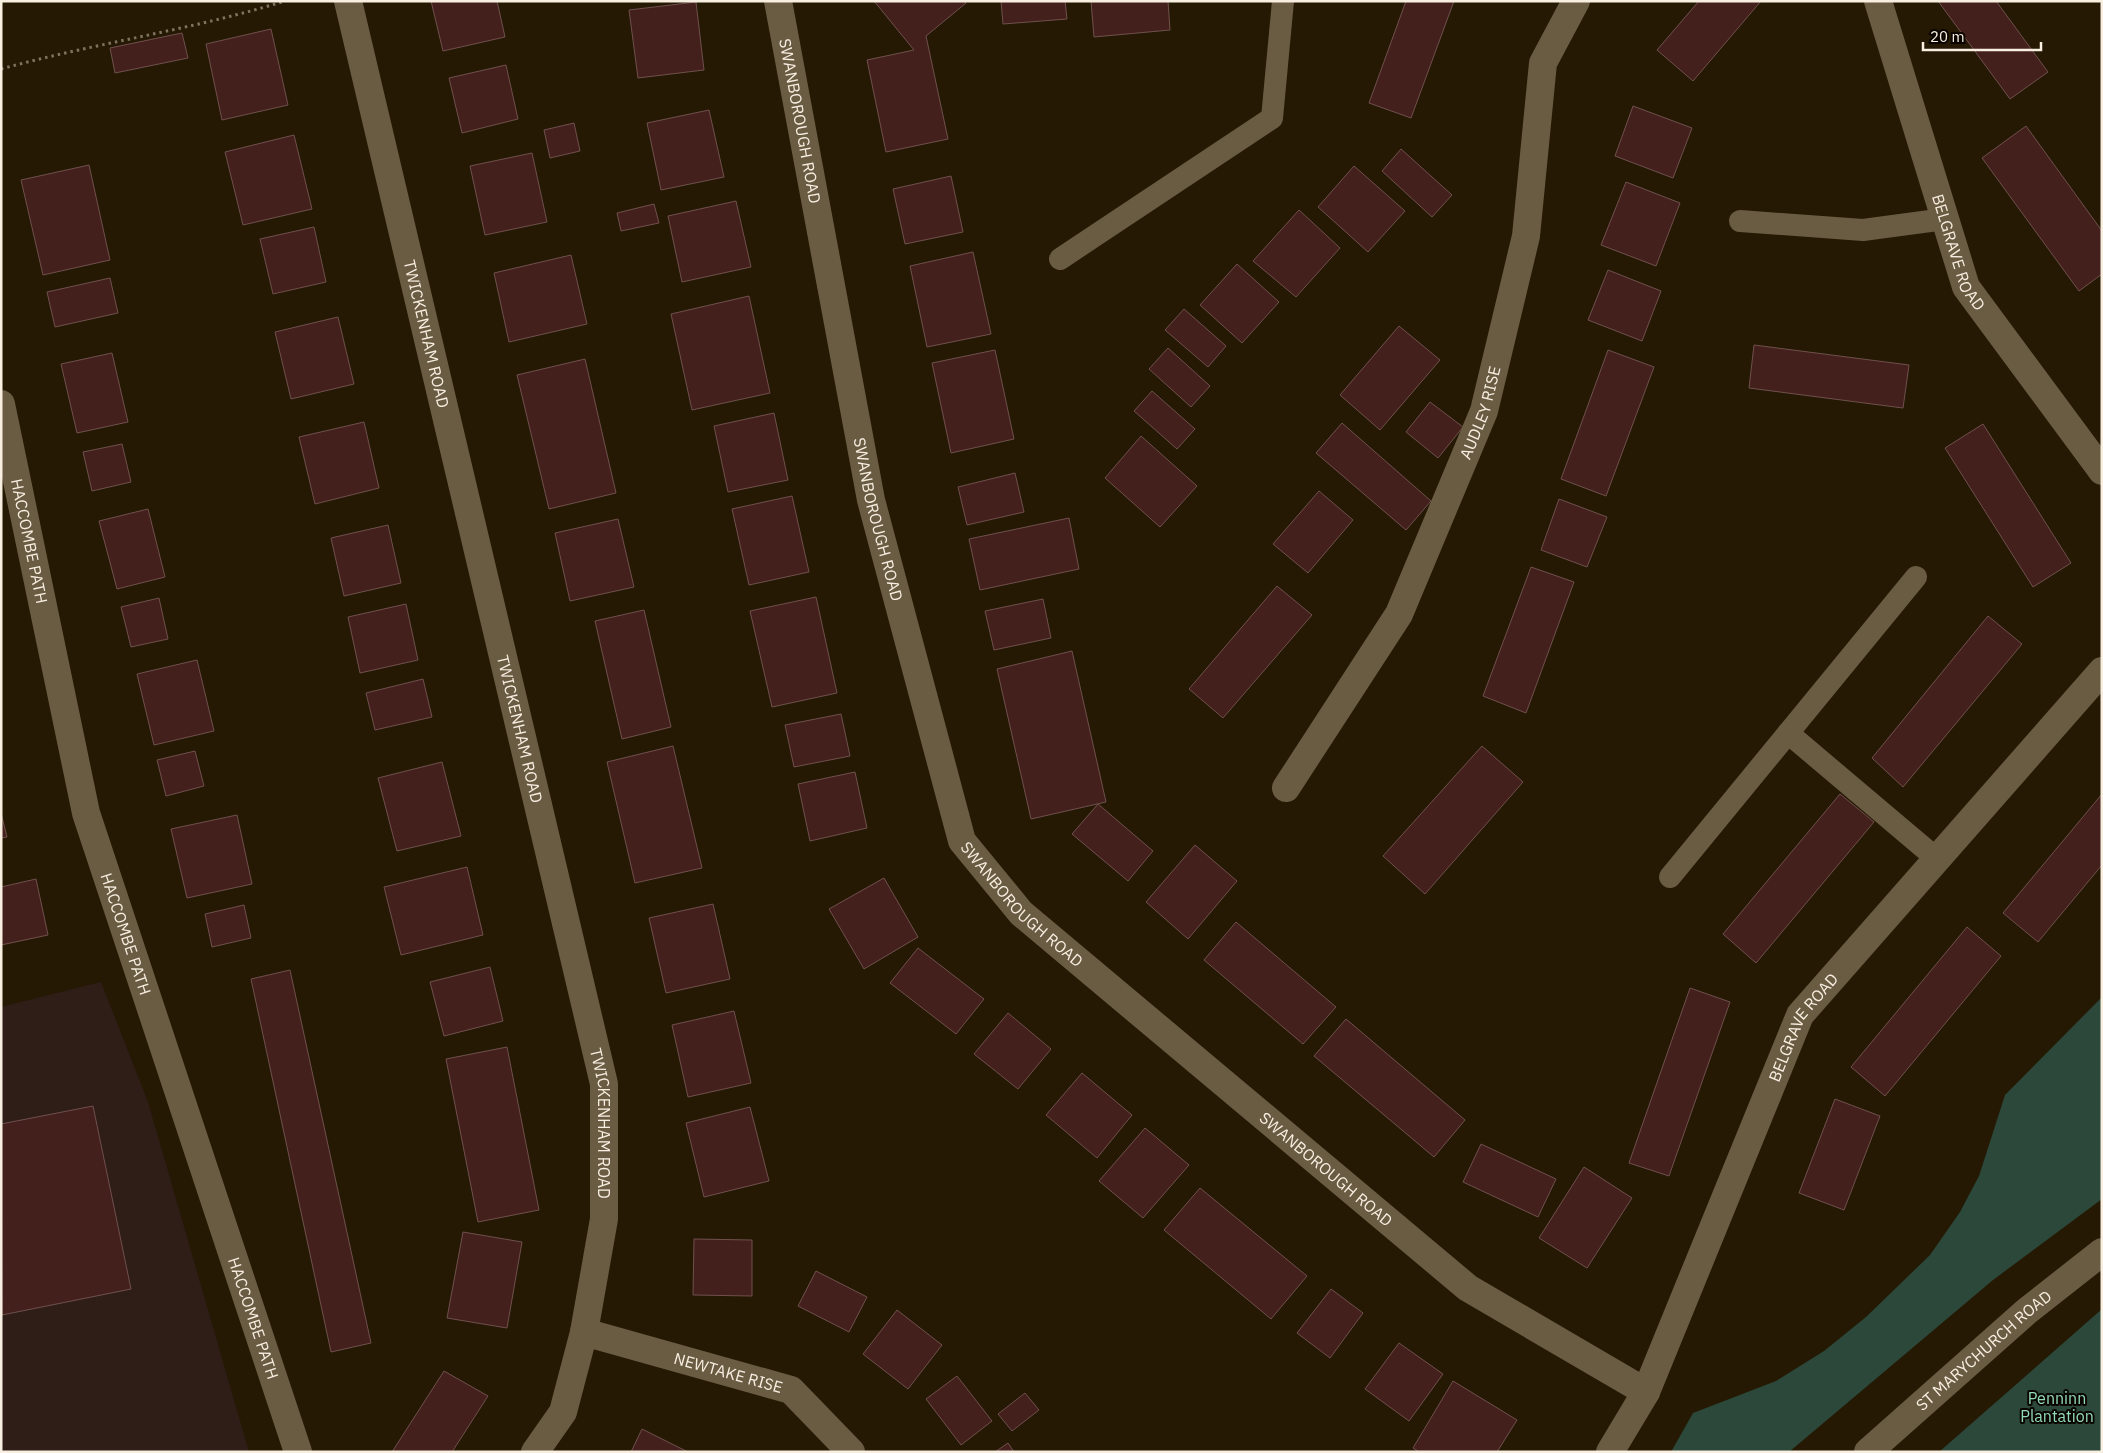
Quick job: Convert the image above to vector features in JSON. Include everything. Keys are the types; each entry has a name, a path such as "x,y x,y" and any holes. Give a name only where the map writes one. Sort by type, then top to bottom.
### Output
{"street":[{"name":"TWICKENHAM ROAD","path":"348,1 604,1084 604,1219 584,1332 563,1412 536,1452"},
{"name":"SWANBOROUGH ROAD","path":"778,1 871,500 962,841 1021,913 1468,1288 1646,1392"},
{"name":"AUDLEY RISE","path":"1286,788 1399,614 1484,410 1526,236 1543,63 1576,1"},
{"name":"BELGRAVE ROAD","path":"1878,1 1966,287 2102,471"},
{"name":"HACCOMBE PATH","path":"1,404 86,812 298,1452"},
{"name":"BELGRAVE ROAD","path":"1610,1452 1646,1392 1800,1015 2102,671"},
{"name":"ST MARYCHURCH ROAD","path":"1868,1452 2028,1311 2102,1252"},
{"name":"NEWTAKE RISE","path":"584,1332 791,1390 851,1452"}],"lane":[{"path":"1060,259 1272,118 1283,1"},
{"path":"1740,221 1863,230 1945,219"},
{"path":"1670,877 1916,577"},
{"path":"1788,733 1937,859"}],"path":[{"path":"1,69 48,56 189,28 285,1"}],"shaded area":[{"path":"101,982 148,1102 249,1452 1,1452 1,1007"}],"green space":[{"path":"2102,997 2102,1199 1993,1280 1789,1452 1671,1452 1693,1413 1776,1381 1824,1351 1866,1317 1930,1255 1960,1212 1979,1176 2005,1095"},
{"name":"Penninn Plantation","path":"2102,1309 2102,1452 1939,1452"}],"building":[{"path":"431,1 497,1 505,37 443,51"},
{"path":"874,1 964,1 966,3 926,36 948,139 886,152 867,60 914,50"},
{"path":"1001,1 1065,1 1067,19 1003,24"},
{"path":"1091,1 1168,1 1170,30 1094,37"},
{"path":"1406,1 1454,1 1411,118 1369,103"},
{"path":"1699,1 1761,1 1693,81 1657,50"},
{"path":"1938,1 1996,1 2048,72 2010,99"},
{"path":"696,2 704,70 638,78 629,10"},
{"path":"271,29 288,105 222,120 206,44"},
{"path":"182,33 188,58 115,73 110,48"},
{"path":"506,65 518,119 462,133 449,78"},
{"path":"1633,106 1692,128 1673,178 1615,156"},
{"path":"709,110 724,177 661,190 647,123"},
{"path":"574,123 580,151 550,158 544,130"},
{"path":"2026,126 2102,231 2102,274 2079,291 1982,158"},
{"path":"294,135 312,209 243,225 225,152"},
{"path":"1401,149 1452,195 1432,217 1382,171"},
{"path":"532,153 547,222 485,235 470,166"},
{"path":"89,165 110,260 43,275 21,180"},
{"path":"1354,166 1405,211 1368,252 1318,207"},
{"path":"951,176 963,232 905,244 893,189"},
{"path":"1626,182 1680,203 1656,266 1601,245"},
{"path":"736,201 751,267 682,282 668,216"},
{"path":"654,204 659,223 621,231 617,213"},
{"path":"1299,210 1340,248 1296,297 1253,261"},
{"path":"314,227 326,282 273,294 260,239"},
{"path":"973,252 991,334 927,347 910,266"},
{"path":"571,255 587,324 509,342 494,273"},
{"path":"1237,264 1279,302 1242,343 1200,305"},
{"path":"1608,270 1661,291 1642,341 1588,320"},
{"path":"110,278 118,313 55,327 47,292"},
{"path":"749,296 770,393 692,410 671,314"},
{"path":"1184,309 1226,346 1208,367 1165,330"},
{"path":"338,317 354,384 291,399 275,332"},
{"path":"1399,326 1440,360 1380,430 1340,395"},
{"path":"1754,345 1909,365 1903,408 1749,388"},
{"path":"1168,348 1210,386 1191,407 1149,369"},
{"path":"995,350 1014,439 951,453 932,363"},
{"path":"1608,350 1654,367 1606,496 1561,479"},
{"path":"112,353 128,422 77,433 61,364"},
{"path":"585,359 616,493 549,509 517,375"},
{"path":"1152,391 1195,429 1177,449 1134,411"},
{"path":"1430,402 1463,427 1438,458 1406,432"},
{"path":"774,413 788,480 728,492 714,426"},
{"path":"364,422 379,488 315,504 299,437"},
{"path":"1342,423 1431,501 1406,530 1316,453"},
{"path":"1983,424 2071,563 2033,587 1945,448"},
{"path":"1141,436 1197,486 1160,527 1105,478"},
{"path":"122,444 131,482 92,491 83,452"},
{"path":"1015,473 1024,512 967,525 958,487"},
{"path":"1319,491 1353,520 1308,573 1273,544"},
{"path":"792,496 809,572 749,585 732,509"},
{"path":"1559,499 1607,517 1587,567 1541,550"},
{"path":"148,509 165,577 117,589 99,521"},
{"path":"1069,518 1079,569 980,590 969,539"},
{"path":"618,519 634,587 570,601 555,533"},
{"path":"388,525 401,583 344,596 331,538"},
{"path":"1531,567 1574,582 1526,713 1483,696"},
{"path":"1277,586 1312,615 1223,718 1189,689"},
{"path":"816,597 837,693 772,707 750,611"},
{"path":"159,598 168,639 131,647 121,607"},
{"path":"1043,599 1051,638 994,650 985,611"},
{"path":"406,604 418,660 360,673 348,617"},
{"path":"644,610 671,727 622,739 595,621"},
{"path":"1988,616 2022,644 1903,787 1872,758"},
{"path":"1072,651 1106,802 1031,819 997,669"},
{"path":"197,660 214,731 154,745 137,674"},
{"path":"423,679 432,717 375,730 366,693"},
{"path":"841,714 850,756 794,767 785,725"},
{"path":"673,746 702,868 635,883 607,762"},
{"path":"1482,746 1523,782 1425,894 1383,856"},
{"path":"195,751 204,786 166,796 157,760"},
{"path":"442,762 461,836 397,851 378,778"},
{"path":"855,772 867,828 810,841 798,784"},
{"path":"1840,794 1874,822 1756,963 1723,934"},
{"path":"2102,794 2102,865 2038,942 2003,913"},
{"path":"1098,804 1153,851 1128,881 1072,834"},
{"path":"1,813 7,837 1,838"},
{"path":"237,815 252,884 187,898 171,829"},
{"path":"1195,845 1237,881 1188,939 1146,902"},
{"path":"467,867 483,935 401,955 384,887"},
{"path":"884,878 918,937 864,969 829,909"},
{"path":"36,879 48,935 1,945 1,887"},
{"path":"713,904 730,979 666,993 649,918"},
{"path":"244,905 251,938 212,947 205,914"},
{"path":"1236,922 1336,1007 1303,1044 1204,960"},
{"path":"1967,927 2001,956 1885,1096 1851,1067"},
{"path":"918,948 984,999 956,1034 890,983"},
{"path":"490,967 503,1021 444,1036 430,982"},
{"path":"290,970 371,1343 331,1352 251,979"},
{"path":"1690,988 1730,1002 1669,1176 1629,1163"},
{"path":"734,1011 751,1083 688,1097 672,1025"},
{"path":"1008,1013 1051,1049 1018,1089 974,1054"},
{"path":"1346,1019 1465,1120 1434,1157 1314,1056"},
{"path":"507,1047 539,1210 478,1222 446,1059"},
{"path":"1082,1073 1132,1115 1097,1158 1046,1115"},
{"path":"1835,1099 1880,1116 1844,1210 1799,1193"},
{"path":"93,1106 131,1289 2,1315 1,1124"},
{"path":"750,1107 769,1181 704,1197 686,1123"},
{"path":"1145,1128 1189,1165 1143,1218 1099,1181"},
{"path":"1481,1144 1556,1179 1538,1217 1463,1182"},
{"path":"1584,1167 1632,1198 1587,1268 1539,1238"},
{"path":"1200,1188 1307,1276 1271,1319 1164,1230"},
{"path":"463,1232 522,1242 507,1328 447,1318"},
{"path":"694,1239 752,1240 752,1296 693,1295"},
{"path":"816,1271 867,1297 849,1332 798,1306"},
{"path":"1331,1289 1363,1313 1330,1358 1297,1333"},
{"path":"897,1310 942,1345 908,1389 863,1354"},
{"path":"1399,1343 1443,1374 1409,1421 1365,1389"},
{"path":"444,1371 488,1396 452,1452 392,1452"},
{"path":"957,1376 992,1421 961,1445 926,1399"},
{"path":"1453,1381 1517,1420 1497,1452 1419,1452 1413,1448"},
{"path":"1025,1393 1039,1410 1012,1431 998,1414"},
{"path":"642,1429 688,1452 631,1452"},
{"path":"1008,1443 1014,1452 995,1452"}]}
